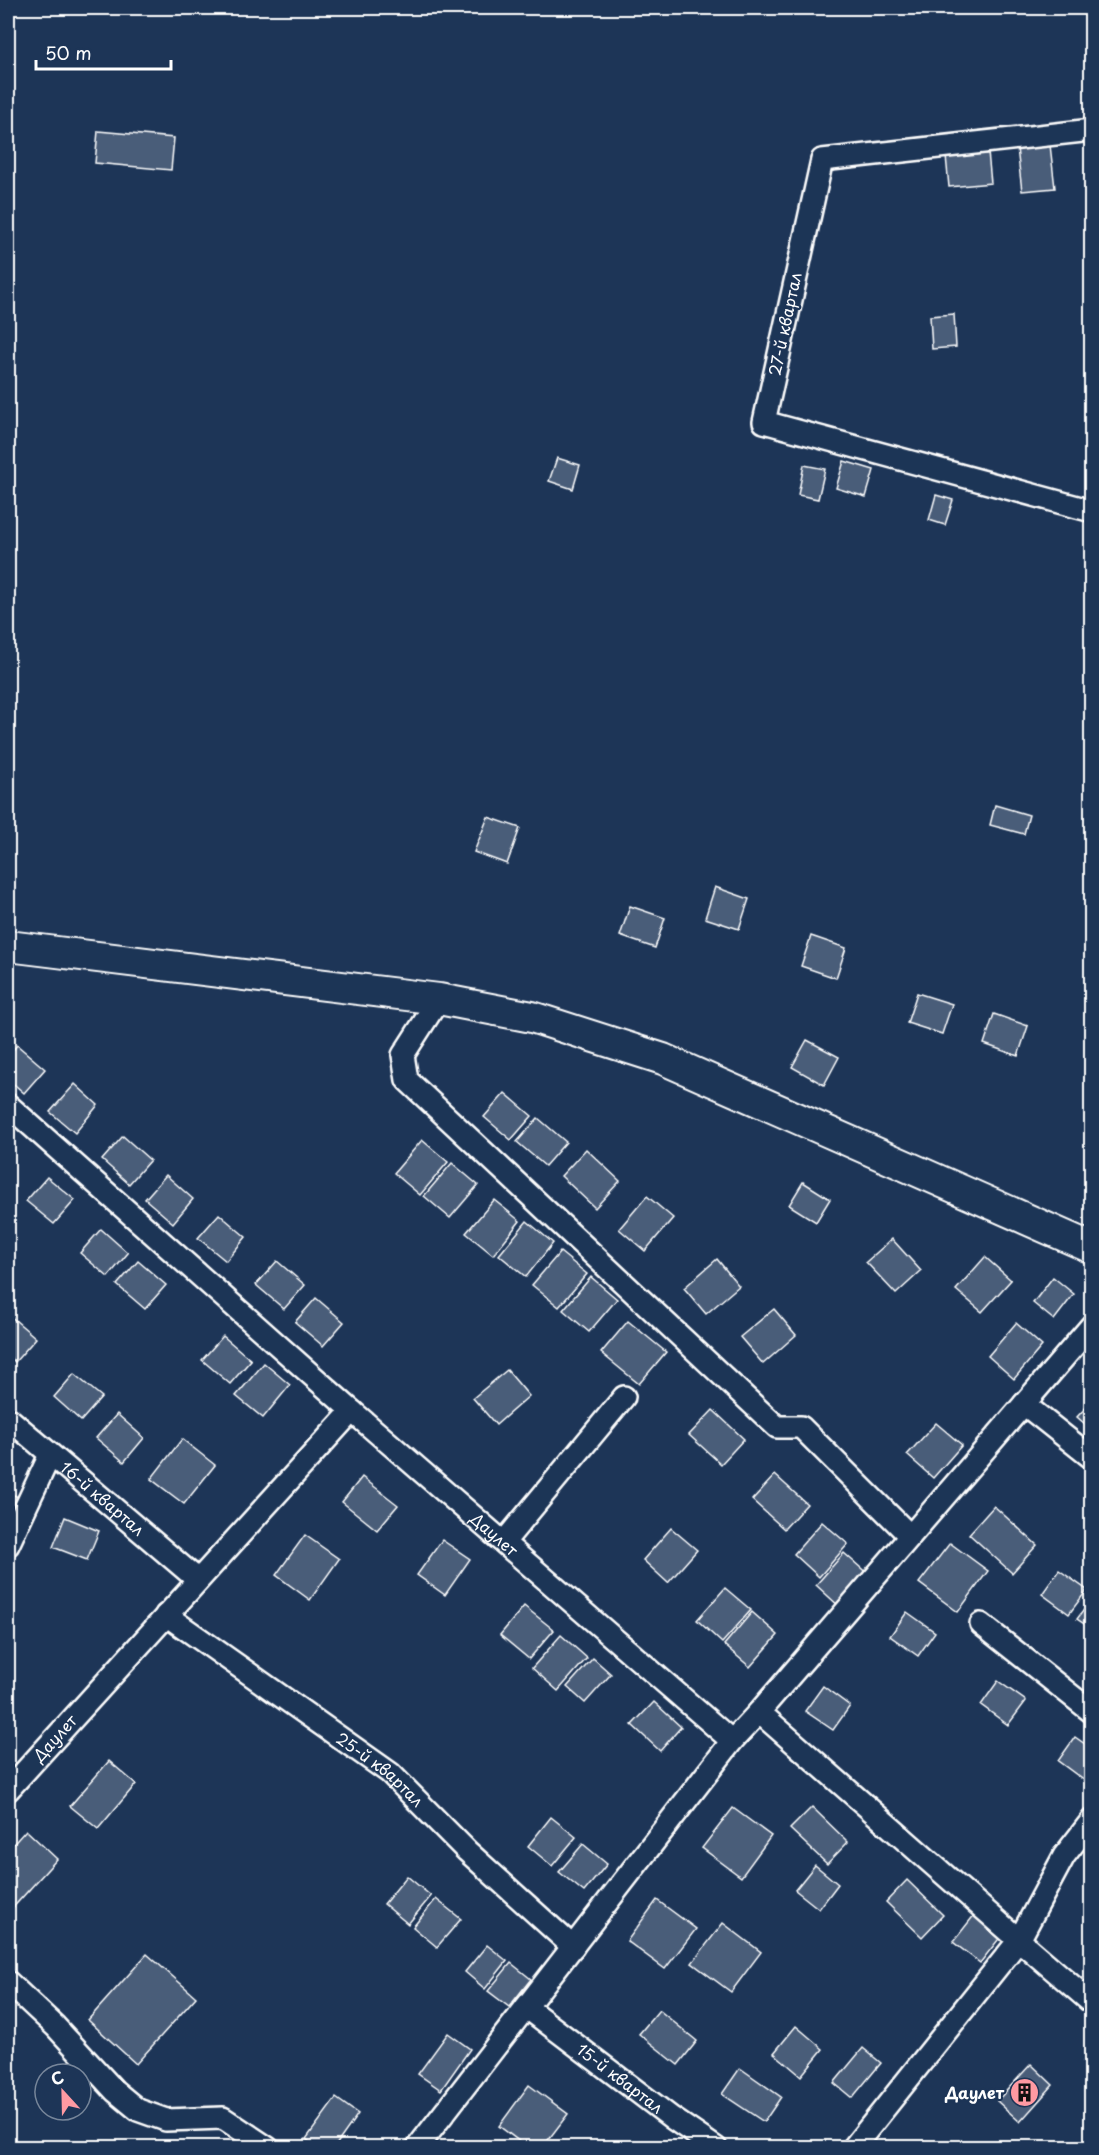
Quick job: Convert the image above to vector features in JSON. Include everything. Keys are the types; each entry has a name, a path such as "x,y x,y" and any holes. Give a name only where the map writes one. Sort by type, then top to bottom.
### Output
{"street":[{"name":"27-й квартал","path":"1092,130 822,160 764,422 1092,511"},
{"path":"8,946 439,999 532,1017 663,1059 1092,1248"},
{"path":"439,999 403,1055 407,1080 777,1427 801,1427 910,1536"},
{"path":"8,1105 352,1411"},
{"path":"417,2148 732,1741 1092,1325"},
{"path":"504,1542 624,1397"},
{"path":"1024,1404 1092,1458"},
{"name":"Даулет","path":"8,1790 352,1411 732,1741"},
{"name":"16-й квартал","path":"8,1418 198,1580"},
{"path":"8,1545 50,1455"},
{"name":"25-й квартал","path":"166,1615 390,1773 467,1851 573,1947"},
{"path":"981,1624 1092,1713"},
{"path":"759,1712 1092,2002"},
{"path":"853,2148 1019,1940 1064,1856 1092,1821"},
{"path":"8,1982 55,2026 115,2091 138,2110 166,2120 223,2118 268,2148"},
{"name":"15-й квартал","path":"526,2007 672,2118 716,2148"}],"building":[{"path":"98,131 174,138 171,170 95,163"},
{"path":"1050,145 1055,188 1022,191 1017,148"},
{"path":"988,152 991,183 949,187 946,156"},
{"path":"954,314 956,347 932,349 930,316"},
{"path":"557,458 580,465 573,489 549,481"},
{"path":"844,461 874,470 866,497 836,488"},
{"path":"804,465 825,469 818,499 798,495"},
{"path":"936,495 953,500 945,525 929,520"},
{"path":"995,805 1029,815 1024,834 990,825"},
{"path":"488,817 520,828 507,864 474,852"},
{"path":"715,887 749,899 739,929 705,918"},
{"path":"630,906 665,918 655,948 620,936"},
{"path":"811,936 846,948 836,978 801,966"},
{"path":"917,993 952,1004 942,1034 907,1023"},
{"path":"994,1014 1028,1026 1018,1056 984,1044"},
{"path":"807,1040 839,1057 824,1085 792,1067"},
{"path":"17,1045 45,1069 24,1093 8,1079 8,1056"},
{"path":"75,1084 98,1105 75,1133 50,1112"},
{"path":"505,1093 532,1116 511,1140 484,1117"},
{"path":"538,1118 566,1142 545,1166 517,1142"},
{"path":"123,1136 150,1160 129,1184 102,1160"},
{"path":"422,1140 448,1162 420,1195 394,1173"},
{"path":"586,1149 620,1181 595,1208 561,1176"},
{"path":"452,1163 478,1185 450,1218 424,1196"},
{"path":"166,1175 193,1199 173,1223 145,1199"},
{"path":"47,1177 75,1200 54,1224 26,1201"},
{"path":"803,1182 830,1199 816,1222 789,1205"},
{"path":"647,1196 673,1218 645,1251 619,1229"},
{"path":"494,1200 520,1221 493,1255 466,1233"},
{"path":"219,1214 246,1237 226,1261 198,1238"},
{"path":"527,1221 553,1243 526,1277 499,1255"},
{"path":"101,1229 128,1253 108,1277 80,1253"},
{"path":"892,1239 921,1271 896,1294 866,1262"},
{"path":"560,1252 587,1274 559,1307 532,1285"},
{"path":"985,1257 1011,1280 982,1312 956,1290"},
{"path":"717,1259 739,1286 706,1314 684,1288"},
{"path":"138,1261 166,1285 145,1309 117,1285"},
{"path":"277,1261 305,1285 284,1309 256,1285"},
{"path":"591,1277 617,1299 589,1332 563,1310"},
{"path":"1053,1277 1074,1294 1054,1320 1033,1303"},
{"path":"316,1298 344,1322 323,1346 295,1322"},
{"path":"774,1309 796,1335 763,1364 740,1337"},
{"path":"8,1314 36,1338 15,1362 8,1355"},
{"path":"628,1321 666,1352 639,1384 601,1353"},
{"path":"1016,1323 1042,1346 1014,1379 988,1356"},
{"path":"223,1336 251,1360 230,1384 202,1360"},
{"path":"264,1363 290,1385 263,1418 236,1396"},
{"path":"507,1370 529,1396 496,1425 473,1398"},
{"path":"74,1374 102,1397 81,1421 54,1397"},
{"path":"1092,1401 1092,1430 1077,1417"},
{"path":"713,1410 744,1439 721,1464 689,1435"},
{"path":"117,1414 144,1438 124,1462 96,1438"},
{"path":"936,1423 962,1445 933,1478 907,1455"},
{"path":"182,1439 215,1465 184,1504 151,1479"},
{"path":"775,1475 807,1504 784,1529 752,1500"},
{"path":"362,1477 398,1505 377,1530 342,1502"},
{"path":"8,1492 24,1500 8,1531"},
{"path":"994,1506 1037,1545 1012,1573 969,1534"},
{"path":"65,1517 99,1531 87,1560 53,1547"},
{"path":"822,1522 848,1544 819,1577 794,1554"},
{"path":"671,1528 697,1550 668,1583 643,1560"},
{"path":"305,1535 339,1559 310,1600 276,1575"},
{"path":"442,1540 470,1559 445,1595 417,1575"},
{"path":"950,1543 988,1571 958,1612 919,1583"},
{"path":"844,1553 870,1576 841,1608 816,1585"},
{"path":"1059,1570 1087,1590 1069,1614 1042,1594"},
{"path":"725,1588 751,1610 722,1643 697,1620"},
{"path":"1092,1599 1092,1629 1077,1619"},
{"path":"524,1606 554,1630 529,1659 500,1635"},
{"path":"752,1612 778,1635 750,1667 724,1645"},
{"path":"907,1612 935,1632 918,1656 890,1636"},
{"path":"561,1635 587,1658 558,1691 532,1668"},
{"path":"593,1658 611,1674 585,1703 567,1687"},
{"path":"998,1681 1026,1701 1008,1725 981,1705"},
{"path":"823,1686 850,1706 833,1730 805,1711"},
{"path":"654,1702 681,1727 660,1751 632,1725"},
{"path":"1075,1737 1092,1749 1092,1773 1085,1781 1058,1761"},
{"path":"109,1761 136,1784 98,1829 70,1806"},
{"path":"812,1807 848,1842 827,1864 790,1829"},
{"path":"733,1808 771,1836 741,1877 702,1848"},
{"path":"551,1817 576,1837 552,1866 528,1846"},
{"path":"26,1830 57,1859 8,1913 8,1850"},
{"path":"583,1844 607,1864 584,1892 559,1872"},
{"path":"815,1865 838,1884 819,1909 795,1890"},
{"path":"407,1876 431,1896 408,1924 384,1904"},
{"path":"907,1880 943,1915 922,1937 886,1902"},
{"path":"436,1899 461,1919 437,1947 413,1927"},
{"path":"657,1900 696,1929 665,1969 627,1941"},
{"path":"975,1914 1002,1935 980,1963 953,1942"},
{"path":"723,1923 761,1952 731,1992 692,1963"},
{"path":"487,1945 507,1961 485,1989 465,1972"},
{"path":"147,1954 196,1997 136,2064 88,2020"},
{"path":"511,1963 531,1979 509,2007 488,1991"},
{"path":"659,2010 697,2041 678,2065 639,2034"},
{"path":"796,2026 823,2049 801,2076 774,2053"},
{"path":"448,2033 470,2049 441,2090 418,2074"},
{"path":"863,2048 881,2063 852,2098 834,2083"},
{"path":"1092,2053 1092,2070 1083,2062"},
{"name":"Даулет","path":"1031,2064 1053,2085 1020,2122 997,2101"},
{"path":"740,2068 781,2097 764,2122 722,2094"},
{"path":"529,2085 568,2114 542,2148 528,2148 499,2126"},
{"path":"336,2098 358,2114 334,2148 318,2148 306,2139"}],"place":[{"name":"Даулет","path":"1025,2093"}]}
